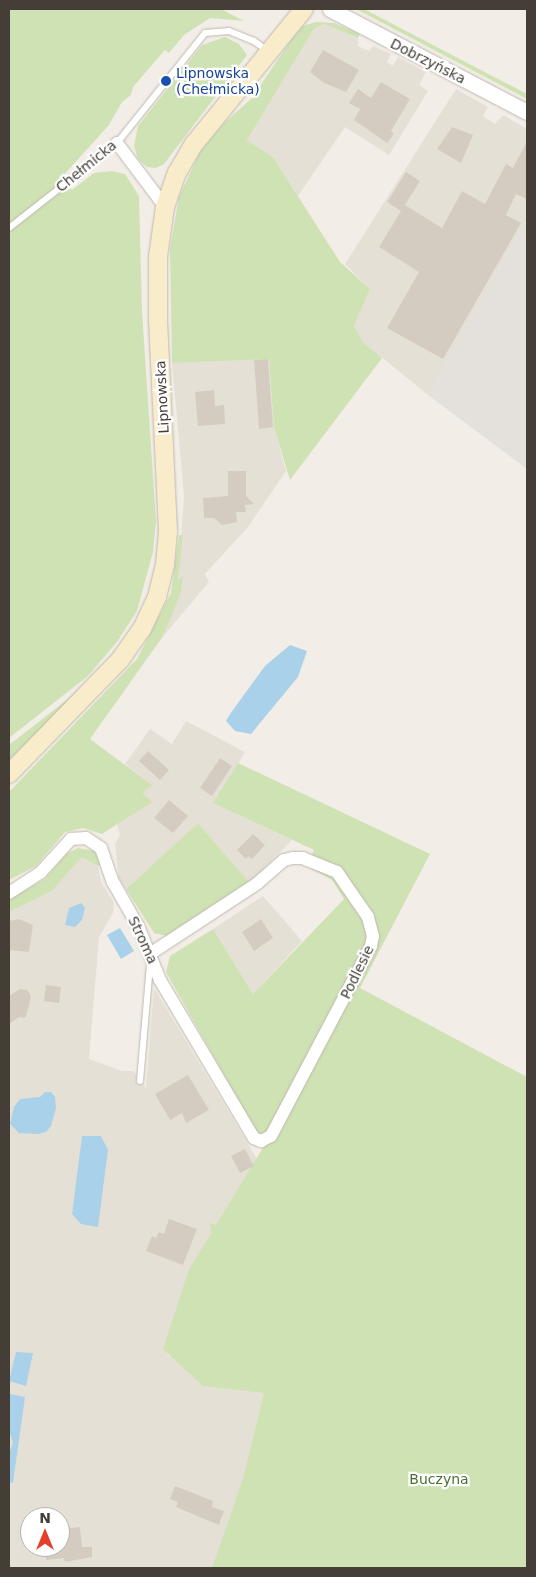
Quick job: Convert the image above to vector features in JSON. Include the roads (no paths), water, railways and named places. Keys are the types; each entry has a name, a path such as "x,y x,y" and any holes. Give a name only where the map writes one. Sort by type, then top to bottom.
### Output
{"main road":[{"name":"Lipnowska","path":"9,774 120,660 142,629 162,580 168,548 168,512 158,275 165,207 177,173 194,144 304,9"}],"street":[{"name":"Dobrzyńska","path":"330,9 527,112"},
{"path":"116,143 165,207"},
{"name":"Stroma","path":"9,893 41,872 65,843 86,838 101,848 106,855 113,882 180,1015 250,1130"},
{"name":"Podlesie","path":"150,954 258,883 284,860 293,858 303,858 337,872 368,917 373,936 371,946 272,1136 261,1141 250,1130"}],"lane":[{"name":"Chełmicka","path":"9,228 116,143 206,33 229,31 254,41 269,52"},
{"path":"140,1081 150,954"}],"water":[{"path":"290,645 307,651 298,677 251,734 235,731 226,721 230,714 265,666"},
{"path":"81,903 85,908 82,920 75,927 65,925 69,908"},
{"path":"120,928 134,951 121,959 107,935"},
{"path":"45,1092 51,1092 55,1097 56,1108 51,1126 46,1132 38,1134 19,1133 10,1124 14,1107 20,1099 40,1097"},
{"path":"82,1136 101,1136 108,1150 98,1227 81,1224 72,1214"},
{"path":"16,1352 33,1353 26,1386 9,1381"},
{"path":"10,1394 25,1397 13,1483 9,1482 9,1454 13,1443 9,1430"}],"place":[{"name":"Lipnowska (Chełmicka)","path":"166,81"}],"park label":[{"name":"Buczyna","path":"439,1479"}]}
